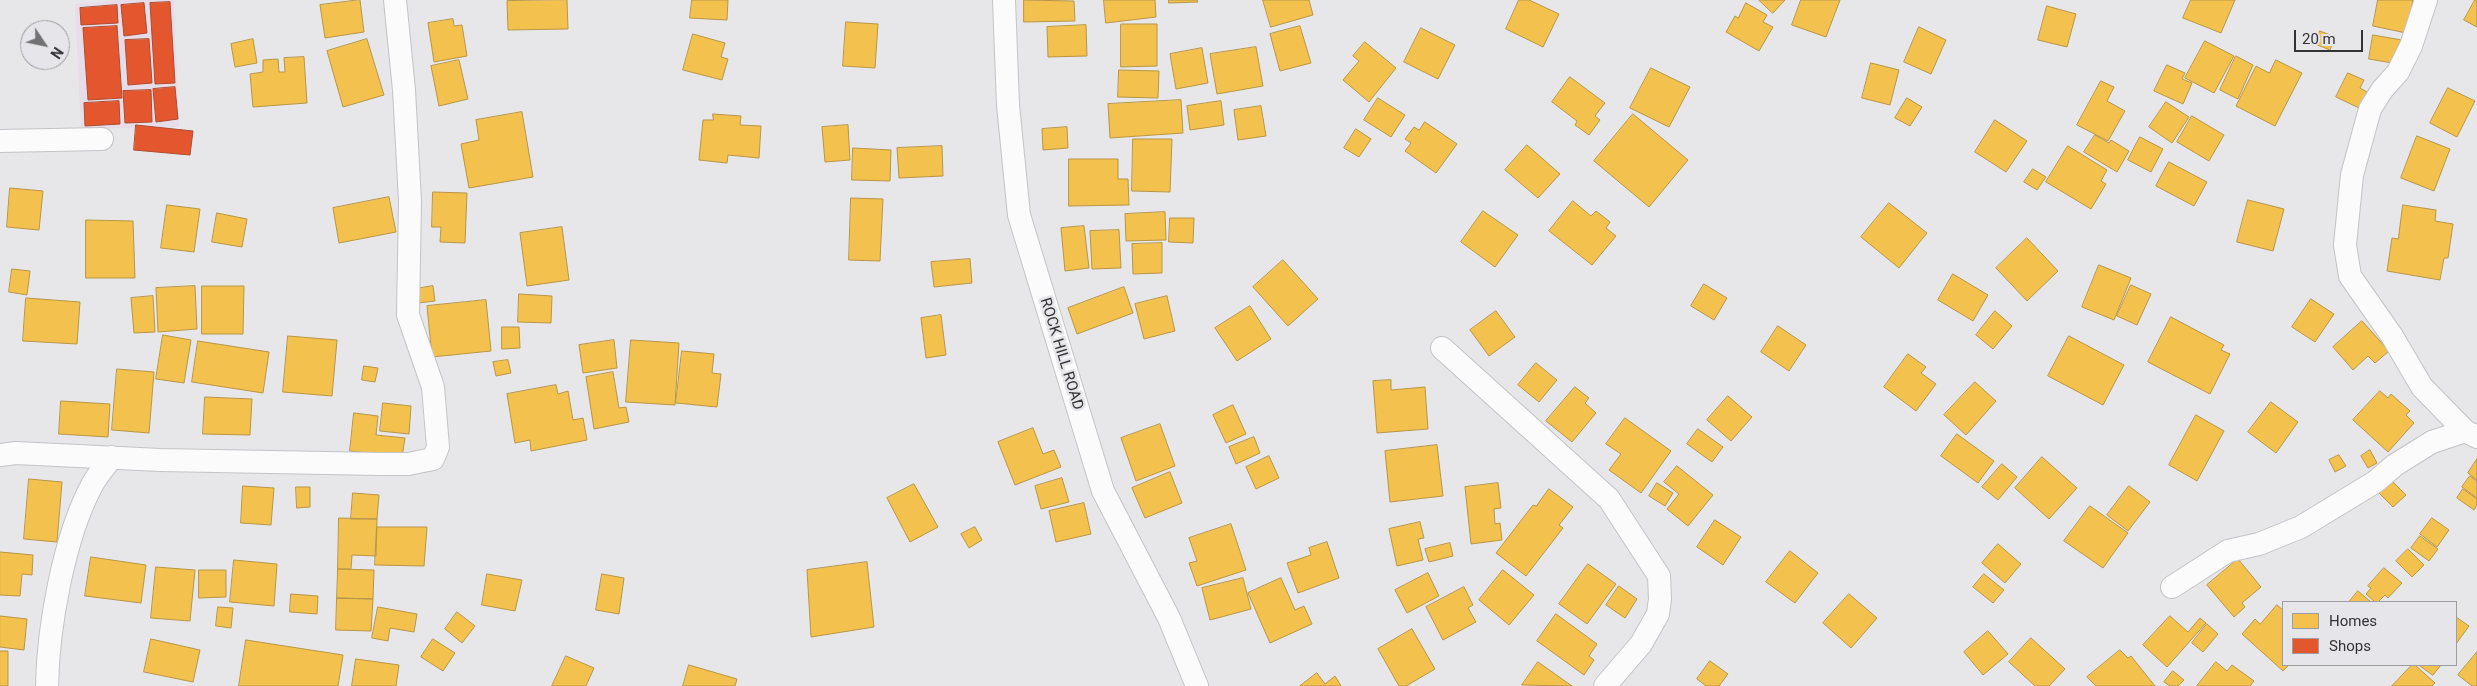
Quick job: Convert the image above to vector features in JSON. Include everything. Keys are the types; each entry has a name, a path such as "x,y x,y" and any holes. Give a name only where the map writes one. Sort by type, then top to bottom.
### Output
{"street":[{"path":"0,455 16,453 408,464 433,459 436,454 438,428 432,387 408,315 410,201 404,90 395,0"},
{"name":"ROCK HILL ROAD","path":"1004,0 1008,105 1019,215 1103,490 1169,618 1197,686"},
{"path":"2426,0 2411,46 2398,72 2382,90 2370,109 2352,175 2345,245 2350,276 2364,299 2392,336 2422,386 2471,434"},
{"path":"0,141 102,139"},
{"path":"1442,348 1609,500 1659,576 1660,599 1658,614 1642,644 1605,686"},
{"path":"2172,587 2228,551 2259,544 2301,526 2375,482 2395,464 2432,442 2471,434"},
{"path":"47,686 48,660 63,568 78,515 93,483 112,457"}],"shaded area":[{"path":"116,0 174,0 179,127 81,129 75,4"}],"building: Homes":[{"path":"360,0 364,32 325,38 320,5"},
{"path":"567,0 568,29 508,30 507,1"},
{"path":"692,0 728,0 727,20 690,18"},
{"path":"1024,0 1074,1 1075,21 1024,22"},
{"path":"1104,0 1155,0 1156,17 1106,23"},
{"path":"1169,0 1197,0 1198,2 1169,3"},
{"path":"1263,0 1309,0 1313,15 1271,27"},
{"path":"1519,0 1529,0 1559,14 1543,47 1506,29"},
{"path":"1759,0 1785,0 1773,13"},
{"path":"1801,0 1840,0 1826,37 1792,25"},
{"path":"2191,0 2235,0 2221,33 2183,18"},
{"path":"2378,0 2413,0 2406,33 2373,26"},
{"path":"2475,0 2477,0 2477,27 2464,20"},
{"path":"1746,3 1767,15 1763,22 1773,27 1759,51 1726,32 1735,16 1738,18"},
{"path":"2047,6 2076,14 2067,47 2038,40"},
{"path":"453,19 454,26 462,25 467,56 434,62 428,23"},
{"path":"846,22 878,24 875,68 843,66"},
{"path":"1121,24 1157,24 1157,66 1121,67"},
{"path":"1086,25 1087,56 1048,57 1047,27"},
{"path":"1300,26 1311,63 1280,71 1270,34"},
{"path":"1919,27 1946,40 1931,74 1904,62"},
{"path":"1421,28 1455,45 1438,79 1404,62"},
{"path":"2320,31 2335,37 2330,50 2315,44"},
{"path":"693,34 725,43 721,57 728,59 722,80 683,70"},
{"path":"2373,35 2402,40 2398,64 2369,59"},
{"path":"253,39 257,63 235,67 231,44"},
{"path":"367,39 384,95 343,107 327,51"},
{"path":"2205,41 2234,56 2214,93 2185,78"},
{"path":"1365,42 1396,68 1369,102 1343,80 1359,61 1353,56"},
{"path":"1256,47 1263,86 1217,94 1210,54"},
{"path":"1202,48 1208,83 1176,89 1170,54"},
{"path":"2236,56 2253,65 2238,99 2220,90"},
{"path":"304,57 307,103 253,107 250,74 263,72 263,60 278,59 279,72 285,72 284,58"},
{"path":"459,60 468,99 439,106 431,66"},
{"path":"2276,60 2302,73 2275,126 2236,106 2256,66 2269,73"},
{"path":"1871,63 1899,70 1890,105 1862,98"},
{"path":"2167,65 2185,73 2182,79 2192,83 2183,104 2154,91"},
{"path":"1651,68 1690,87 1669,127 1630,108"},
{"path":"1119,70 1159,71 1158,98 1118,97"},
{"path":"2348,73 2364,80 2360,88 2367,92 2359,108 2336,97"},
{"path":"1570,77 1605,103 1595,116 1600,120 1589,135 1575,125 1577,121 1552,102"},
{"path":"2101,81 2114,87 2107,101 2125,111 2108,141 2077,125"},
{"path":"2448,88 2475,101 2457,137 2430,123"},
{"path":"1378,98 1405,115 1391,137 1364,120"},
{"path":"1907,98 1922,107 1910,126 1895,118"},
{"path":"1181,100 1183,133 1110,138 1108,104"},
{"path":"1221,101 1224,125 1190,130 1187,106"},
{"path":"2166,102 2189,117 2172,143 2149,127"},
{"path":"1261,106 1266,136 1238,140 1234,110"},
{"path":"522,112 533,177 469,188 461,144 479,140 476,120"},
{"path":"713,114 741,116 740,125 761,126 759,158 728,155 727,163 699,160 703,120 713,120"},
{"path":"1633,114 1688,160 1649,207 1594,161"},
{"path":"2192,116 2224,135 2209,161 2177,142"},
{"path":"1995,120 2027,141 2006,172 1975,152"},
{"path":"1425,122 1457,144 1436,173 1405,151 1411,143 1405,139 1414,127 1419,130"},
{"path":"848,125 850,160 825,162 822,127"},
{"path":"1067,127 1068,148 1043,150 1042,129"},
{"path":"1356,129 1371,139 1359,157 1344,148"},
{"path":"2095,135 2109,143 2111,140 2129,151 2117,172 2084,152"},
{"path":"2417,136 2450,149 2434,191 2401,178"},
{"path":"2140,137 2163,149 2151,172 2128,160"},
{"path":"1133,139 1172,139 1170,192 1132,191"},
{"path":"1527,145 1560,174 1538,198 1505,170"},
{"path":"942,146 943,176 899,178 897,148"},
{"path":"2068,146 2107,170 2101,181 2106,184 2091,209 2046,182"},
{"path":"853,148 891,150 890,181 852,180"},
{"path":"1069,159 1118,159 1118,179 1128,179 1129,205 1069,206"},
{"path":"2169,162 2207,182 2194,206 2156,186"},
{"path":"2033,169 2046,177 2037,190 2024,182"},
{"path":"10,188 43,191 39,230 7,227"},
{"path":"433,192 467,193 465,243 440,242 441,227 432,227"},
{"path":"389,197 396,232 339,243 333,208"},
{"path":"851,198 883,199 880,261 849,260"},
{"path":"2248,200 2284,209 2273,251 2237,242"},
{"path":"1573,201 1591,216 1596,211 1610,222 1606,228 1616,236 1592,265 1549,231"},
{"path":"1889,203 1927,233 1899,268 1861,237"},
{"path":"167,205 200,209 194,252 161,248"},
{"path":"2403,205 2436,210 2435,221 2453,224 2448,258 2444,258 2440,280 2387,271 2392,238 2398,239"},
{"path":"1483,211 1518,235 1495,267 1461,242"},
{"path":"1165,212 1166,240 1126,241 1125,214"},
{"path":"217,213 247,219 242,247 212,242"},
{"path":"1170,218 1194,218 1193,243 1169,242"},
{"path":"86,220 133,221 135,278 86,278"},
{"path":"1084,226 1089,268 1065,271 1061,228"},
{"path":"562,227 569,280 527,286 520,233"},
{"path":"1119,230 1121,268 1092,269 1090,231"},
{"path":"2027,238 2058,271 2027,301 1996,268"},
{"path":"1162,243 1162,273 1133,274 1132,244"},
{"path":"970,259 972,283 934,287 931,262"},
{"path":"1283,260 1318,299 1288,326 1253,287"},
{"path":"2099,265 2131,278 2114,320 2082,307"},
{"path":"12,269 30,271 27,295 9,292"},
{"path":"1953,274 1988,295 1973,321 1938,300"},
{"path":"1704,284 1727,298 1714,320 1691,306"},
{"path":"2131,285 2151,294 2137,325 2117,316"},
{"path":"195,286 197,329 158,332 156,288"},
{"path":"202,286 244,286 243,334 202,334"},
{"path":"433,286 435,301 418,303 415,289"},
{"path":"1124,287 1133,313 1077,334 1068,308"},
{"path":"519,294 552,296 551,323 518,322"},
{"path":"153,296 155,332 134,333 131,298"},
{"path":"1167,296 1175,331 1144,339 1135,304"},
{"path":"26,298 80,302 77,344 23,341"},
{"path":"2311,299 2334,314 2315,342 2292,327"},
{"path":"486,300 491,351 432,357 427,306"},
{"path":"1250,306 1271,339 1237,361 1215,328"},
{"path":"1496,311 1515,337 1489,356 1470,330"},
{"path":"1995,311 2012,326 1993,349 1976,335"},
{"path":"941,315 946,355 926,358 921,318"},
{"path":"2171,317 2224,345 2221,350 2230,354 2210,394 2148,362"},
{"path":"2362,321 2389,351 2375,363 2368,356 2353,370 2333,347"},
{"path":"1778,326 1806,345 1789,371 1761,352"},
{"path":"502,327 519,327 520,348 502,349"},
{"path":"163,335 191,340 184,383 156,379"},
{"path":"288,336 337,340 332,396 283,392"},
{"path":"2069,336 2124,365 2103,405 2048,376"},
{"path":"614,340 617,368 583,373 579,345"},
{"path":"631,340 679,343 675,405 626,402"},
{"path":"198,341 269,352 263,393 192,382"},
{"path":"682,351 714,354 712,373 721,374 717,407 676,403"},
{"path":"1908,354 1926,367 1921,373 1936,384 1916,411 1884,387"},
{"path":"508,360 511,373 496,376 493,362"},
{"path":"1536,363 1557,380 1539,402 1518,385"},
{"path":"364,366 378,368 375,382 362,380"},
{"path":"117,369 154,372 149,433 112,430"},
{"path":"613,372 619,408 626,407 629,422 594,429 586,377"},
{"path":"1391,380 1391,390 1425,387 1428,429 1377,433 1373,381"},
{"path":"1975,382 1996,401 1966,435 1944,415"},
{"path":"556,385 558,394 568,391 573,420 583,418 587,440 531,451 530,440 515,443 507,394"},
{"path":"1575,387 1589,398 1585,403 1596,413 1572,442 1546,421"},
{"path":"2380,391 2388,398 2391,394 2410,411 2406,415 2414,423 2388,452 2353,420"},
{"path":"1728,396 1752,417 1731,441 1707,420"},
{"path":"205,397 252,399 250,435 203,434"},
{"path":"61,401 110,404 108,437 59,434"},
{"path":"2271,402 2298,422 2276,453 2248,432"},
{"path":"383,403 411,406 409,434 380,431"},
{"path":"1233,405 1246,434 1226,443 1213,415"},
{"path":"354,413 378,416 376,435 405,438 402,457 350,451"},
{"path":"2196,415 2224,431 2197,481 2169,465"},
{"path":"1625,418 1671,451 1641,493 1609,470 1621,454 1606,444"},
{"path":"1160,424 1175,466 1136,481 1121,438"},
{"path":"1033,428 1043,454 1054,450 1061,467 1015,485 998,442"},
{"path":"1698,429 1723,447 1712,462 1687,444"},
{"path":"1957,434 1994,461 1978,483 1941,456"},
{"path":"1254,437 1260,453 1236,464 1229,447"},
{"path":"1437,445 1443,496 1390,502 1385,451"},
{"path":"2370,450 2377,463 2368,468 2361,456"},
{"path":"2339,455 2346,466 2335,472 2329,460"},
{"path":"1269,456 1279,478 1256,489 1246,467"},
{"path":"2042,457 2077,488 2049,519 2015,488"},
{"path":"2477,459 2477,480 2468,473"},
{"path":"2002,464 2017,477 1998,500 1982,487"},
{"path":"1677,466 1713,495 1688,526 1667,509 1679,494 1664,482"},
{"path":"1170,472 1182,503 1145,518 1132,488"},
{"path":"2470,476 2477,481 2477,498 2462,487"},
{"path":"1062,478 1069,502 1041,509 1035,486"},
{"path":"2389,478 2406,495 2393,507 2376,490"},
{"path":"29,479 62,482 57,542 24,539"},
{"path":"1498,483 1501,508 1494,509 1495,524 1500,523 1502,540 1471,544 1465,487"},
{"path":"1657,483 1673,493 1665,506 1649,496"},
{"path":"914,484 938,527 910,542 887,498"},
{"path":"243,486 274,488 271,525 241,523"},
{"path":"2129,486 2150,502 2128,531 2107,515"},
{"path":"296,487 310,487 310,507 297,508"},
{"path":"1549,489 1573,507 1559,525 1563,528 1526,576 1496,553 1533,505 1536,506"},
{"path":"2463,489 2477,499 2477,505 2474,510 2457,498"},
{"path":"353,493 379,495 377,519 351,519"},
{"path":"1084,503 1091,534 1056,542 1049,511"},
{"path":"2090,506 2128,533 2103,568 2064,541"},
{"path":"339,518 377,519 376,556 352,555 351,569 338,569"},
{"path":"2432,518 2449,530 2437,547 2420,534"},
{"path":"1715,520 1741,537 1723,565 1697,547"},
{"path":"1420,522 1424,538 1418,539 1423,560 1397,566 1389,529"},
{"path":"1231,524 1246,570 1197,586 1189,563 1197,561 1189,538"},
{"path":"377,527 427,527 424,566 375,565"},
{"path":"975,527 982,540 969,548 961,534"},
{"path":"2420,536 2438,549 2429,561 2411,548"},
{"path":"1327,542 1339,578 1298,593 1287,563 1311,555 1309,548"},
{"path":"1450,543 1453,556 1429,562 1425,549"},
{"path":"1998,544 2021,564 2005,583 1982,563"},
{"path":"2408,549 2424,565 2412,577 2396,561"},
{"path":"1790,551 1818,573 1795,603 1766,582"},
{"path":"0,552 33,555 32,575 22,574 20,596 0,595"},
{"path":"91,557 146,565 141,603 85,596"},
{"path":"2238,559 2261,587 2242,603 2245,607 2234,617 2207,585"},
{"path":"234,560 277,564 274,606 230,602"},
{"path":"867,562 874,627 811,637 807,570"},
{"path":"1588,564 1616,584 1587,624 1559,604"},
{"path":"156,567 195,570 190,621 151,618"},
{"path":"2384,568 2402,583 2388,598 2385,595 2379,601 2374,601 2366,594 2371,588 2368,586"},
{"path":"338,569 374,570 373,599 337,598"},
{"path":"199,570 226,570 226,597 199,598"},
{"path":"1503,570 1534,595 1509,625 1479,600"},
{"path":"1428,573 1439,596 1407,613 1395,590"},
{"path":"487,574 522,580 515,611 482,605"},
{"path":"602,574 624,578 619,614 596,610"},
{"path":"1984,574 2004,590 1993,603 1973,587"},
{"path":"1243,578 1251,609 1210,620 1202,588"},
{"path":"1281,578 1295,610 1304,606 1312,624 1270,643 1248,593"},
{"path":"1619,586 1637,599 1625,618 1606,605"},
{"path":"1464,587 1473,605 1468,608 1476,622 1443,640 1426,607"},
{"path":"2358,591 2370,601 2350,601"},
{"path":"291,594 318,596 317,614 290,612"},
{"path":"1849,594 1877,618 1851,648 1823,623"},
{"path":"337,598 373,599 371,631 336,630"},
{"path":"2277,605 2282,609 2282,666 2288,666 2283,671 2242,634 2255,619 2260,624"},
{"path":"218,607 233,608 231,628 216,626"},
{"path":"378,607 417,614 414,632 390,628 388,641 372,638"},
{"path":"457,612 475,626 462,643 445,629"},
{"path":"1556,614 1597,644 1589,656 1594,660 1584,675 1537,641"},
{"path":"0,616 27,619 24,650 0,647"},
{"path":"2170,616 2188,632 2200,618 2206,623 2167,667 2143,645"},
{"path":"2457,618 2469,626 2457,643"},
{"path":"2207,624 2218,634 2203,652 2192,643"},
{"path":"1412,629 1435,669 1406,686 1399,686 1378,649"},
{"path":"1988,631 2008,654 1983,675 1964,652"},
{"path":"2031,638 2065,669 2049,686 2035,686 2009,662"},
{"path":"151,639 200,650 193,682 144,672"},
{"path":"433,639 455,653 443,671 421,657"},
{"path":"246,640 343,655 338,686 239,686"},
{"path":"2120,650 2128,658 2131,656 2155,686 2096,686 2087,677"},
{"path":"0,651 8,651 8,686 0,686"},
{"path":"2477,652 2477,686 2472,686 2458,675"},
{"path":"566,656 594,668 586,686 552,686"},
{"path":"356,659 399,665 396,686 352,686"},
{"path":"1710,661 1728,674 1719,686 1706,686 1697,679"},
{"path":"1538,662 1572,686 1522,685"},
{"path":"2216,662 2227,671 2232,665 2254,681 2250,686 2197,686"},
{"path":"689,665 737,679 735,686 683,686"},
{"path":"2411,666 2416,666 2435,683 2432,686 2392,686"},
{"path":"2420,666 2440,666 2433,675"},
{"path":"2173,671 2184,680 2178,686 2170,686 2164,682"},
{"path":"1317,673 1325,684 1335,676 1341,686 1300,686"}],"building: Shops":[{"path":"170,2 175,83 155,84 150,3"},
{"path":"144,3 147,33 124,36 121,5"},
{"path":"117,5 118,23 81,25 80,8"},
{"path":"117,26 122,98 88,100 83,28"},
{"path":"149,39 152,83 128,85 125,40"},
{"path":"175,87 178,119 156,122 153,89"},
{"path":"151,90 152,122 125,123 123,91"},
{"path":"119,101 120,124 85,126 84,103"},
{"path":"136,125 193,131 190,155 134,150"}]}
